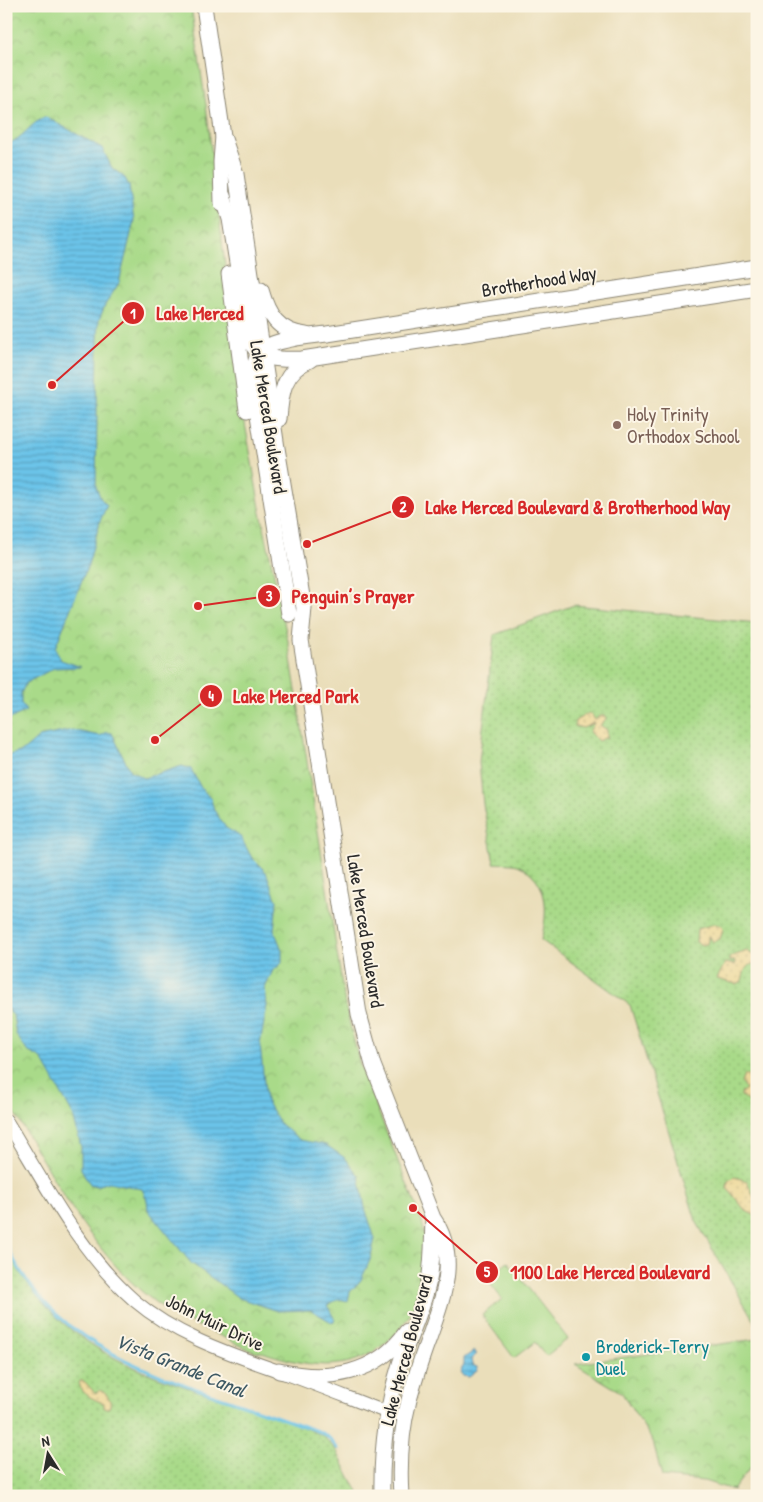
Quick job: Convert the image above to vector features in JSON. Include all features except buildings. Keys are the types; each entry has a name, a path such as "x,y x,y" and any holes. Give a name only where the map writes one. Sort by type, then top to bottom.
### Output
{"main road":[{"name":"Lake Merced Boulevard","path":"204,6 223,136 236,174 261,353 304,608 301,640 360,1019 377,1075 433,1218 445,1243 448,1263 447,1283 416,1376 406,1416 401,1459 401,1496"},
{"name":"Lake Merced Boulevard","path":"223,136 220,169 223,196 222,216 248,418 266,522 289,614 301,640"},
{"path":"223,196 230,219 248,336 253,347 261,353 292,360 757,289"},
{"path":"244,230 265,306 270,316 290,332 327,334"},
{"name":"Brotherhood Way","path":"327,334 757,267"},
{"path":"289,614 255,396 255,368 261,353 285,341 327,334"},
{"path":"277,448 281,392 286,379 302,364 331,355"},
{"name":"Lake Merced Boulevard","path":"382,1496 382,1462 388,1412 400,1366 418,1316 430,1271 433,1218"},
{"path":"279,1371 317,1376 357,1371 379,1360 391,1351 418,1316"}],"street":[{"name":"John Muir Drive","path":"6,1120 68,1221 100,1264 125,1291 150,1312 179,1329 249,1361 388,1412 406,1416"}],"green space":[{"path":"6,6 191,6 206,105 241,401 260,508 289,646 345,1004 360,1065 422,1222 425,1237 426,1253 422,1284 418,1298 403,1325 378,1349 348,1362 333,1365 317,1365 254,1351 180,1317 155,1302 110,1259 90,1234 54,1180 6,1098"},
{"path":"574,605 757,623 757,1326 696,1221 630,1005 541,940 545,908 541,888 536,879 518,865 494,863 483,804 479,762 494,635"},
{"path":"6,1249 36,1294 69,1328 106,1354 188,1388 277,1417 323,1436 336,1450 360,1496 6,1496"},
{"path":"508,1262 568,1339 546,1356 535,1342 514,1358 482,1315 502,1299 486,1278"},
{"path":"757,1339 757,1459 733,1490 704,1481 662,1477 653,1441 622,1393 575,1364"}],"sand":[{"path":"587,714 592,715 595,720 600,716 605,716 606,719 600,725 607,730 607,737 598,741 589,732 594,723 583,728 575,726 575,721"},
{"path":"715,924 722,926 723,930 720,939 713,942 709,935 707,944 702,945 696,942 697,929"},
{"path":"747,951 757,958 757,964 747,967 741,982 736,984 717,979 725,963 735,965 735,961 729,961 730,957"},
{"path":"744,1075 751,1075 756,1078 757,1105 754,1104 753,1099 749,1102 741,1096 741,1093 746,1089 741,1083"},
{"path":"734,1177 747,1181 757,1204 756,1216 746,1211 727,1188 728,1181"},
{"path":"80,1381 84,1381 95,1393 101,1390 110,1400 109,1408 104,1408 104,1403 86,1394 79,1384"}],"water":[{"path":"46,117 102,148 112,168 125,178 129,186 134,221 119,283 105,305 99,320 96,487 101,499 107,505 100,521 88,565 55,648 61,660 81,667 54,668 26,683 21,693 21,703 26,711 6,721 6,144 17,139 36,122"},
{"path":"72,730 100,736 107,732 112,733 130,771 144,778 182,766 191,769 201,788 211,799 214,810 226,828 240,836 252,858 266,872 277,901 274,930 282,950 282,962 273,970 265,988 267,1006 260,1044 266,1101 280,1124 300,1140 326,1145 345,1158 359,1176 365,1208 375,1239 370,1260 361,1280 350,1292 348,1301 339,1299 327,1305 335,1320 333,1323 311,1310 278,1311 239,1298 191,1263 148,1210 147,1200 142,1189 109,1182 97,1186 90,1184 81,1169 81,1147 73,1115 42,1059 27,1051 16,1034 13,1015 6,1007 6,756 23,751 39,737"},
{"path":"474,1351 477,1354 471,1359 472,1365 477,1367 477,1371 469,1377 463,1376 460,1372 464,1365 464,1358"}],"waterway":[{"name":"Vista Grande Canal","path":"6,1244 24,1276 45,1303 70,1326 97,1345 157,1374 320,1432 329,1438 338,1449"}],"place":[{"name":"Lake Merced","path":"52,385"},
{"name":"Holy Trinity Orthodox School","path":"617,425"},
{"name":"Lake Merced Boulevard & Brotherhood Way","path":"307,544"},
{"name":"Penguin’s Prayer","path":"198,606"},
{"name":"Lake Merced Park","path":"155,740"},
{"name":"1100 Lake Merced Boulevard","path":"413,1208"},
{"name":"Broderick-Terry Duel","path":"586,1357"}]}
